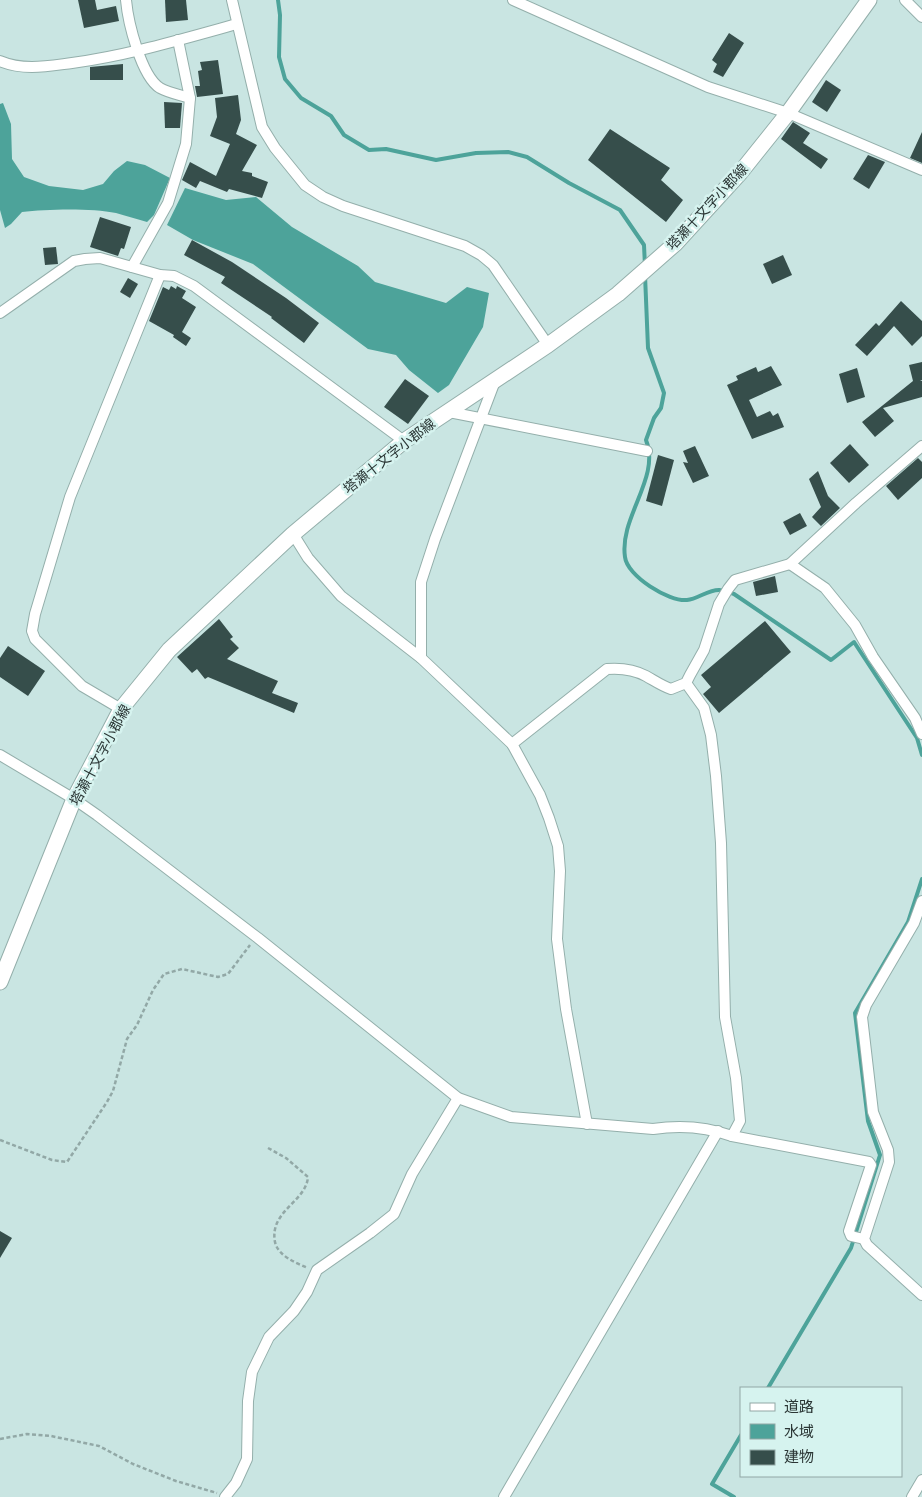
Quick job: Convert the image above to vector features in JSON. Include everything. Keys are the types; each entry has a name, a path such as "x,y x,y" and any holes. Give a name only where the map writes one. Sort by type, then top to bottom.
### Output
{"main road":[{"name":"塔瀬十文字小郡線","path":"0,982 74,800 122,709 169,650 292,534 404,442 548,345 618,294 676,243 740,173 788,113 869,0"}],"street":[{"path":"126,0 128,17 138,52 151,80 160,88 190,98"},
{"path":"232,0 262,127 275,148 305,185 323,197 343,206 465,246 481,254 493,265 548,345"},
{"path":"513,0 708,87 788,113 922,170"},
{"path":"905,0 922,17"},
{"path":"0,62 21,67 36,67 108,58 138,52 237,24"},
{"path":"132,267 168,203 186,144 190,98 178,40"},
{"path":"0,313 74,261 100,258 160,275 174,276 194,286 404,442"},
{"path":"122,709 82,686 35,639 32,631 35,614 70,497 160,275"},
{"path":"421,658 421,582 435,538 495,381"},
{"path":"448,412 647,451"},
{"path":"512,744 608,669 620,668 645,675 661,686 671,689 686,683 704,650 719,604 735,580 790,564 922,446"},
{"path":"292,534 308,558 341,596 421,658 512,744 540,794 558,846 560,871 557,938 566,1009 587,1124"},
{"path":"790,564 825,588 855,625 872,658 915,718 922,734"},
{"path":"686,683 704,708 711,735 716,776 721,843 724,1017 736,1078 740,1121 732,1136"},
{"path":"0,755 74,800 258,938 458,1098 511,1117 653,1129 672,1126 718,1131 732,1136 869,1162 871,1165 849,1231 851,1236 864,1239"},
{"path":"922,901 914,923 866,1005 862,1017 873,1112 888,1150 889,1162 864,1239 867,1245 922,1295"},
{"path":"226,1496 236,1483 247,1459 248,1401 252,1372 269,1337 294,1311 307,1292 317,1270 394,1214 412,1174 458,1098"},
{"path":"504,1497 718,1131"},
{"path":"912,1497 922,1480"}],"path":[{"path":"0,1140 52,1160 67,1162 108,1102 128,1040 137,1026 152,990 164,974 182,969 218,977 228,974 258,938"},
{"path":"268,1148 286,1158 308,1177 308,1185 283,1213 277,1223 274,1235 276,1245 283,1255 298,1264 317,1270"},
{"path":"0,1439 27,1434 51,1436 99,1446 133,1464 176,1481 226,1496"}],"water":[{"path":"3,103 11,124 12,159 24,177 49,186 83,190 103,184 114,171 127,161 145,165 170,178 154,215 147,222 106,211 32,211 22,212 5,228 0,210 0,104"},
{"path":"185,188 226,200 256,197 292,227 358,266 375,282 446,303 467,287 489,293 483,327 449,385 438,393 409,370 396,355 368,349 253,264 193,240 167,225"}],"building":[{"path":"78,0 95,0 97,10 116,6 119,21 84,28"},
{"path":"165,0 186,0 188,20 166,22"},
{"path":"729,33 744,43 723,77 713,72 717,64 712,60"},
{"path":"218,60 223,94 197,97 195,86 200,86 198,71 202,70 200,62"},
{"path":"123,64 123,80 90,80 90,67"},
{"path":"826,80 841,90 827,112 812,102"},
{"path":"238,95 241,120 236,134 257,145 242,171 252,173 252,176 268,182 262,198 229,189 227,192 200,181 196,188 182,180 190,162 216,176 230,144 210,136 217,117 215,98"},
{"path":"164,102 182,103 180,128 165,128"},
{"path":"793,122 810,133 803,143 828,159 821,169 781,139"},
{"path":"610,129 670,168 661,180 683,200 666,222 588,160"},
{"path":"922,132 922,163 910,158"},
{"path":"868,155 885,162 869,189 853,179"},
{"path":"100,217 131,227 124,249 121,248 118,256 90,247"},
{"path":"192,240 232,262 286,298 319,323 304,343 272,317 221,283 225,277 184,255"},
{"path":"56,247 58,264 45,265 43,248"},
{"path":"783,255 792,275 772,284 763,264"},
{"path":"128,278 138,284 130,298 120,292"},
{"path":"171,286 176,289 177,286 186,291 182,298 196,307 182,332 191,338 186,346 173,337 174,335 149,321 163,287 169,290"},
{"path":"901,301 922,321 922,336 912,346 894,326 867,356 855,345 876,323 879,326"},
{"path":"922,362 922,380 920,381 922,381 922,397 883,408 894,421 875,437 862,422 913,381 909,365"},
{"path":"771,366 782,385 749,400 757,417 770,411 773,416 778,413 784,427 752,439 727,385 738,380 736,376 756,367 758,372"},
{"path":"857,368 865,397 847,403 839,374"},
{"path":"405,379 429,396 408,424 384,407"},
{"path":"850,444 869,465 849,483 830,463"},
{"path":"695,446 709,476 693,483 683,462 688,463 683,451"},
{"path":"658,455 674,460 662,506 646,501"},
{"path":"918,458 922,462 922,478 898,500 886,486"},
{"path":"818,471 828,496 840,508 821,526 812,517 821,507 809,479"},
{"path":"800,513 807,526 790,535 783,522"},
{"path":"775,576 778,592 756,596 753,582"},
{"path":"219,619 233,637 230,639 239,648 227,659 278,681 272,693 298,703 294,713 208,677 205,679 197,669 192,673 177,657"},
{"path":"765,621 791,652 719,713 703,694 711,687 701,675"},
{"path":"8,646 45,671 28,696 0,677 0,658"},
{"path":"0,1231 12,1238 0,1258"}],"waterway":[{"path":"278,0 280,15 279,57 285,79 301,98 331,116 344,135 369,150 386,149 436,160 476,153 508,152 527,157 569,183 620,210 644,245 645,266"},
{"path":"645,275 648,348 664,393 661,408 654,418 646,440 649,454 648,469 628,527 625,542 625,557 628,564 633,572 650,586 679,600 691,599 716,590 723,590 734,594 831,660 854,642 917,738 922,755"},
{"path":"769,1387 851,1248 880,1155 868,1121 855,1013 908,922 922,879"},
{"path":"734,1497 712,1484 740,1437"}]}
